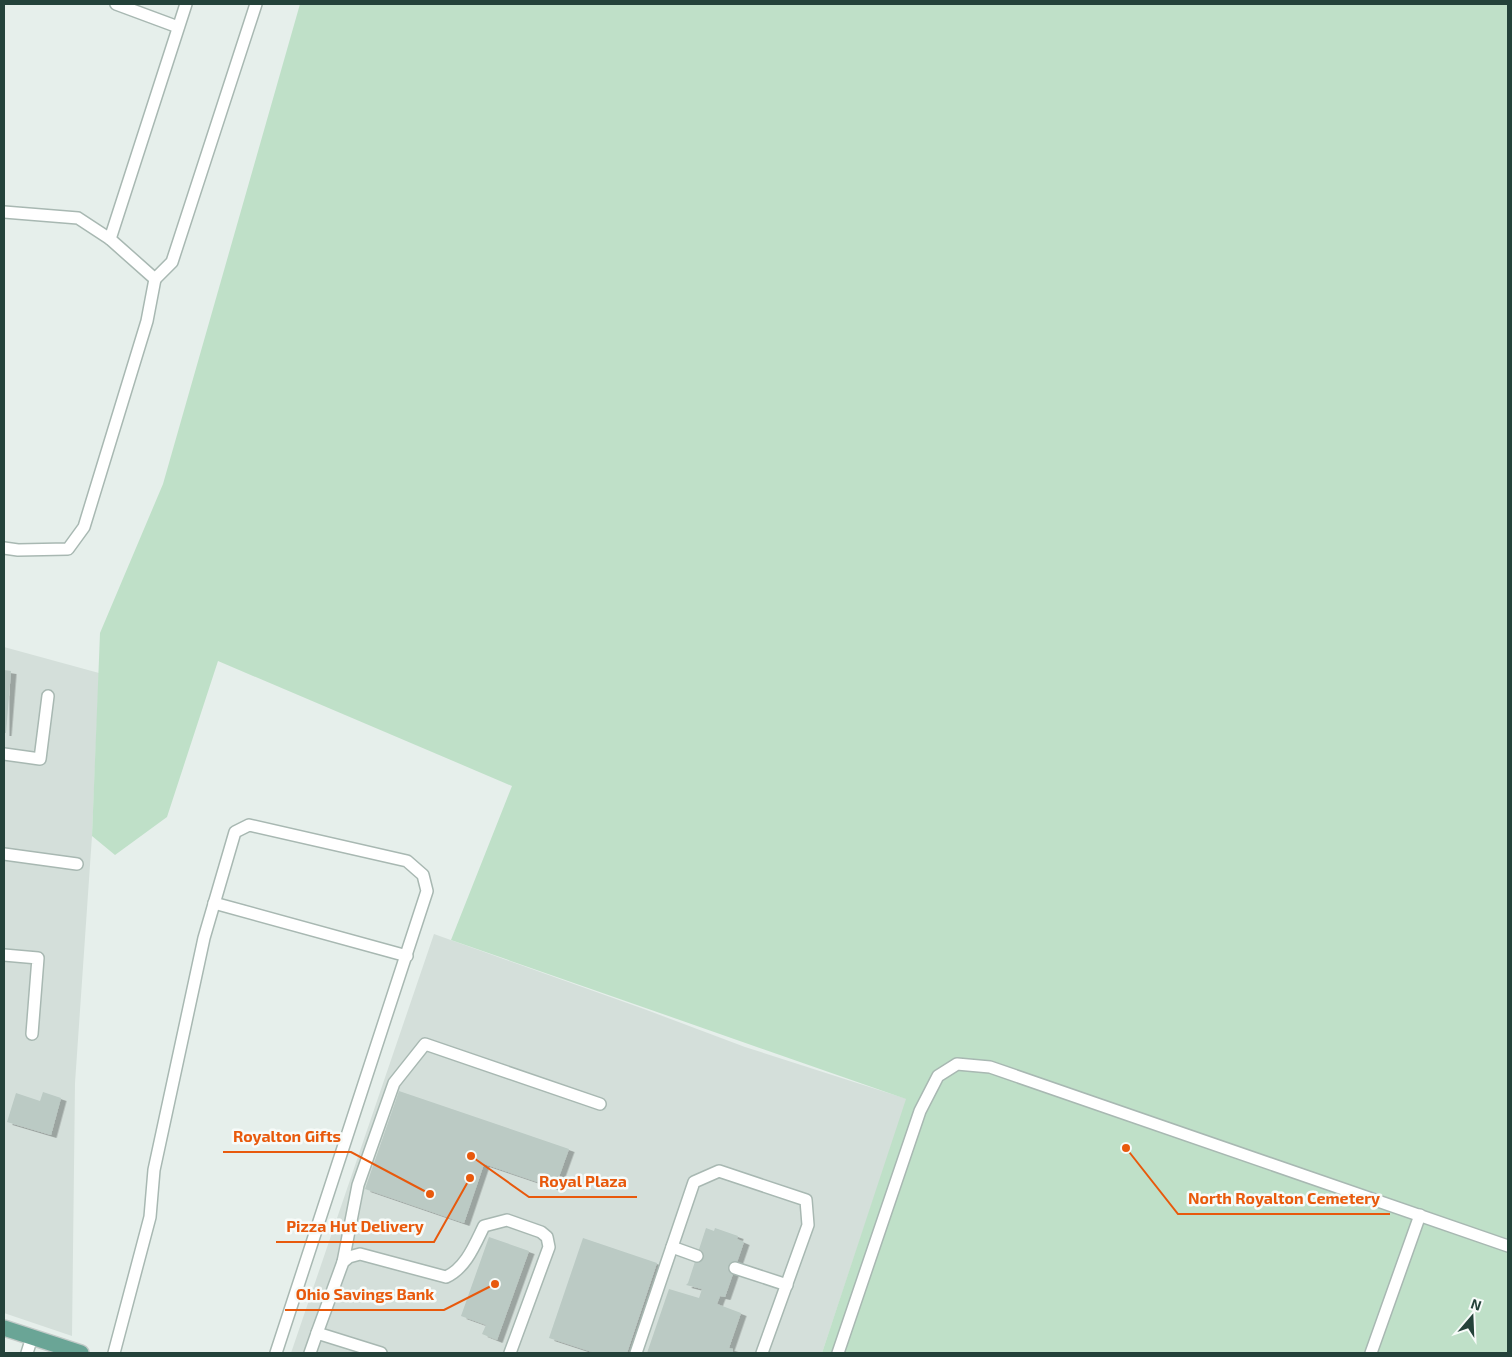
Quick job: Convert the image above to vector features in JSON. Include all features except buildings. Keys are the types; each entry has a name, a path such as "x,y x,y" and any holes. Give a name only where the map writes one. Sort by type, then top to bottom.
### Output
{"main road":[{"path":"4,1328 81,1353"}],"lane":[{"path":"116,4 178,27"},
{"path":"110,239 186,4"},
{"path":"4,548 18,550 68,549 84,527 147,321 155,279 172,262 256,4"},
{"path":"4,212 78,218 110,239 155,279"},
{"path":"4,754 40,759 48,696"},
{"path":"114,1353 150,1217 154,1170 204,938 234,832 249,825 407,861 423,875 428,891 276,1353"},
{"path":"4,854 77,864"},
{"path":"214,903 407,956"},
{"path":"4,955 38,958 32,1034"},
{"path":"310,1353 343,1262 358,1185 394,1083 425,1044 600,1104"},
{"path":"838,1353 920,1111 938,1076 957,1064 990,1067 1508,1246"},
{"path":"636,1353 694,1182 719,1171 806,1200 808,1225 762,1353"},
{"path":"1371,1353 1420,1215"},
{"path":"343,1262 349,1257 360,1254 446,1277 456,1272 469,1255 484,1226 506,1220 541,1232 547,1237 549,1247 510,1353"},
{"path":"672,1247 697,1256"},
{"path":"735,1268 787,1285"},
{"path":"317,1333 381,1353"},
{"path":"27,1353 32,1337"}],"shaded area":[{"path":"4,647 99,673 92,836 75,1083 72,1336 4,1313"},
{"path":"434,934 745,1047 907,1099 822,1353 291,1353"}],"green space":[{"path":"300,4 1508,4 1508,1353 822,1353 906,1099 451,940 512,786 218,661 167,817 115,855 92,836 100,633 163,484"}],"place":[{"name":"North Royalton Cemetery","path":"1126,1148"},
{"name":"Royal Plaza","path":"471,1156"},
{"name":"Pizza Hut Delivery","path":"470,1178"},
{"name":"Royalton Gifts","path":"430,1194"},
{"name":"Ohio Savings Bank","path":"495,1284"}]}
